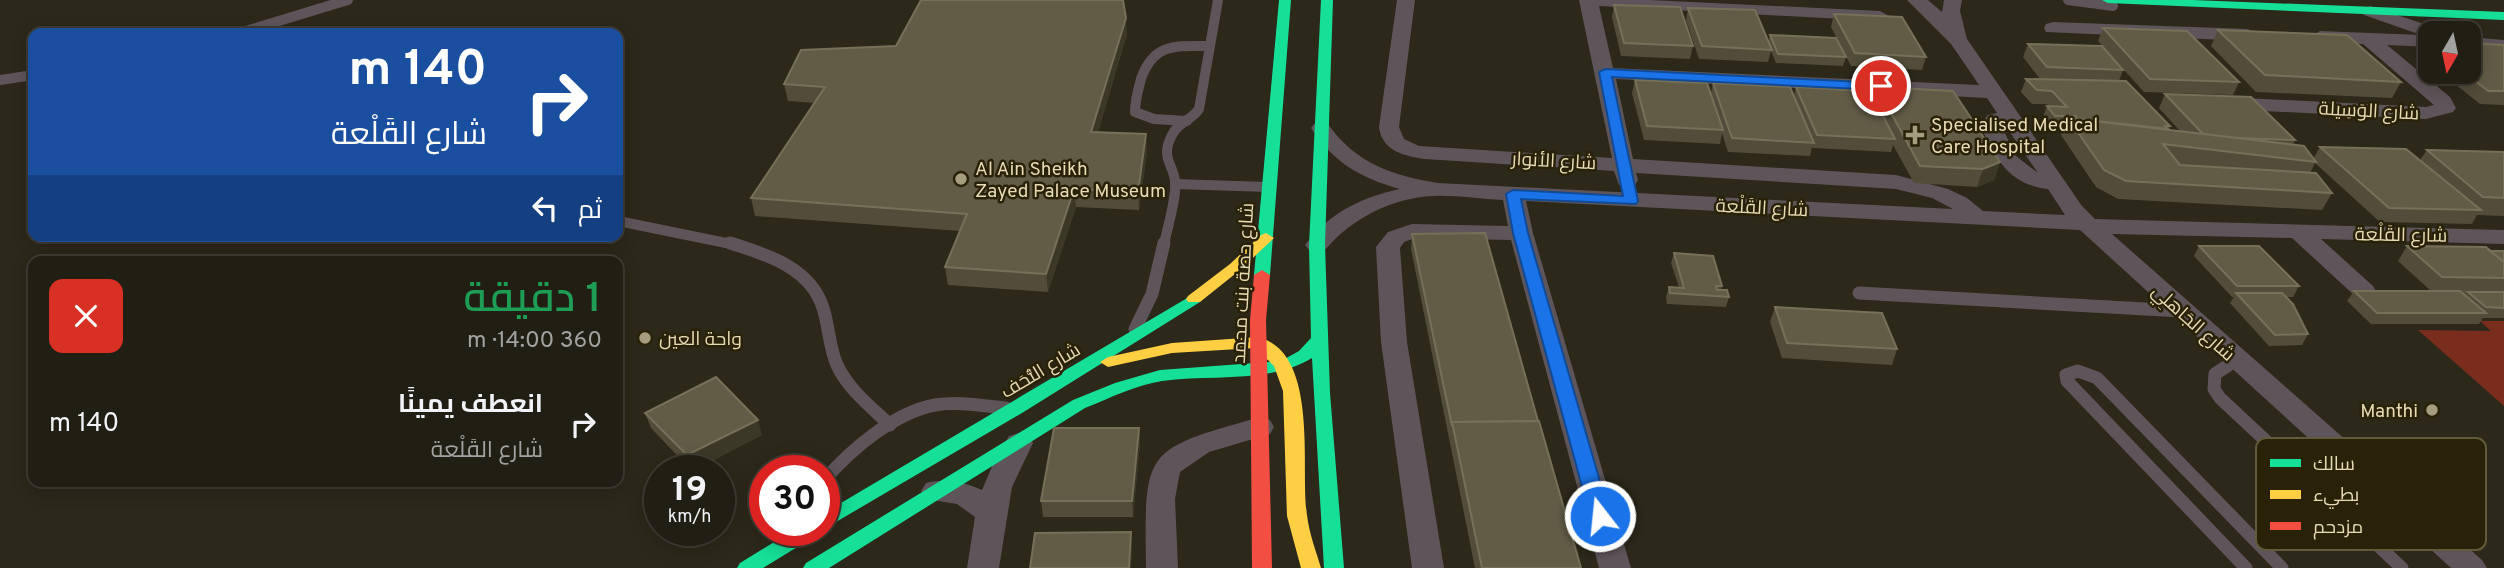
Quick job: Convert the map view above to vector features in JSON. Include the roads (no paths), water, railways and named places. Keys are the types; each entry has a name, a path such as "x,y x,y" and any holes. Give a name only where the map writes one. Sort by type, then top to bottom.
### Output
{"main road":[{"name":"شارع حصة بنت محمد","path":"1262,568 1258,342 1284,0"},
{"path":"1327,0 1317,245 1321,393 1334,568"},
{"path":"2108,0 2504,16"},
{"path":"1324,61 1342,38"},
{"name":"شارع التُّحَف","path":"813,568 936,491 1081,370 1211,287 1266,237"},
{"path":"1284,366 1305,355 1319,340"},
{"path":"1081,370 1172,348 1258,342 1276,355 1284,366 1292,393 1298,516 1301,539 1311,568"},
{"name":"شارع التُّحَف","path":"840,514 1021,422 1079,404 1121,387 1147,379 1213,370 1284,366"},
{"path":"747,568 782,546"}],"street":[{"name":"شارع الأنوار","path":"1406,0 1389,127 1389,134 1394,142 1425,153 1896,182 1956,199 1977,218"},
{"path":"1631,201 1588,0 1657,6 1881,16"},
{"name":"شارع الجَاهلِي","path":"1916,0 1930,10 1958,40 2055,183 2088,225 2324,438"},
{"name":"شارع الجَاهلِي","path":"1953,0 1951,10 1958,40"},
{"path":"2365,10 2418,30"},
{"path":"2431,21 2441,13"},
{"path":"2053,27 2272,35"},
{"path":"2300,36 2368,39 2418,36"},
{"name":"شارع الوَسِيلة","path":"2212,102 2426,113 2437,113 2446,108 2443,101 2368,39"},
{"path":"2482,44 2504,46"},
{"path":"1605,72 1992,92"},
{"name":"شارع القَلْعة","path":"1321,128 1338,152 1369,172 1414,186 1438,190 2088,225 2504,237"},
{"name":"شارع القَلْعة","path":"1317,245 1336,223 1364,207 1399,195 1438,190"},
{"path":"1513,194 1521,233 1615,568"},
{"path":"1428,568 1394,342 1388,247 1396,237 1412,231 1521,233"},
{"name":"شارع القَلْعة","path":"2298,231 2364,291"},
{"path":"983,568 990,515 998,481 1021,422"},
{"path":"1162,568 1161,487 1168,466 1196,448 1260,427"},
{"path":"936,491 950,491 975,499 990,515"},
{"name":"شارع الجَاهلِي","path":"2451,550 2471,568"}],"lane":[{"path":"256,28 348,0"},
{"path":"1132,336 1152,294 1175,184 1175,178 1166,163 1170,139 1177,127 1195,117 1199,109 1218,0"},
{"path":"2068,0 2176,10 2188,9 2196,4"},
{"path":"1188,121 1157,120 1135,112 1145,62 1152,54 1168,48 1210,46"},
{"path":"0,80 28,76"},
{"path":"1175,184 1268,187"},
{"path":"623,222 737,245 768,256 802,273 818,293 837,366 890,425"},
{"path":"1859,293 2183,311"},
{"path":"2236,360 2215,374 2214,389 2220,398 2263,438"},
{"path":"2246,568 2067,381 2066,375 2078,371 2097,378 2256,541"},
{"path":"840,467 890,425 916,410 937,405 1021,422"},
{"path":"2154,472 2185,468"},
{"path":"2265,550 2282,568"},
{"path":"2383,550 2402,568"}],"place":[{"name":"Specialised Medical Care Hospital","path":"1915,135"},
{"name":"Al Ain Sheikh Zayed Palace Museum","path":"961,179"},
{"name":"واحة العين","path":"645,338"},
{"name":"Manthi","path":"2432,410"}]}
